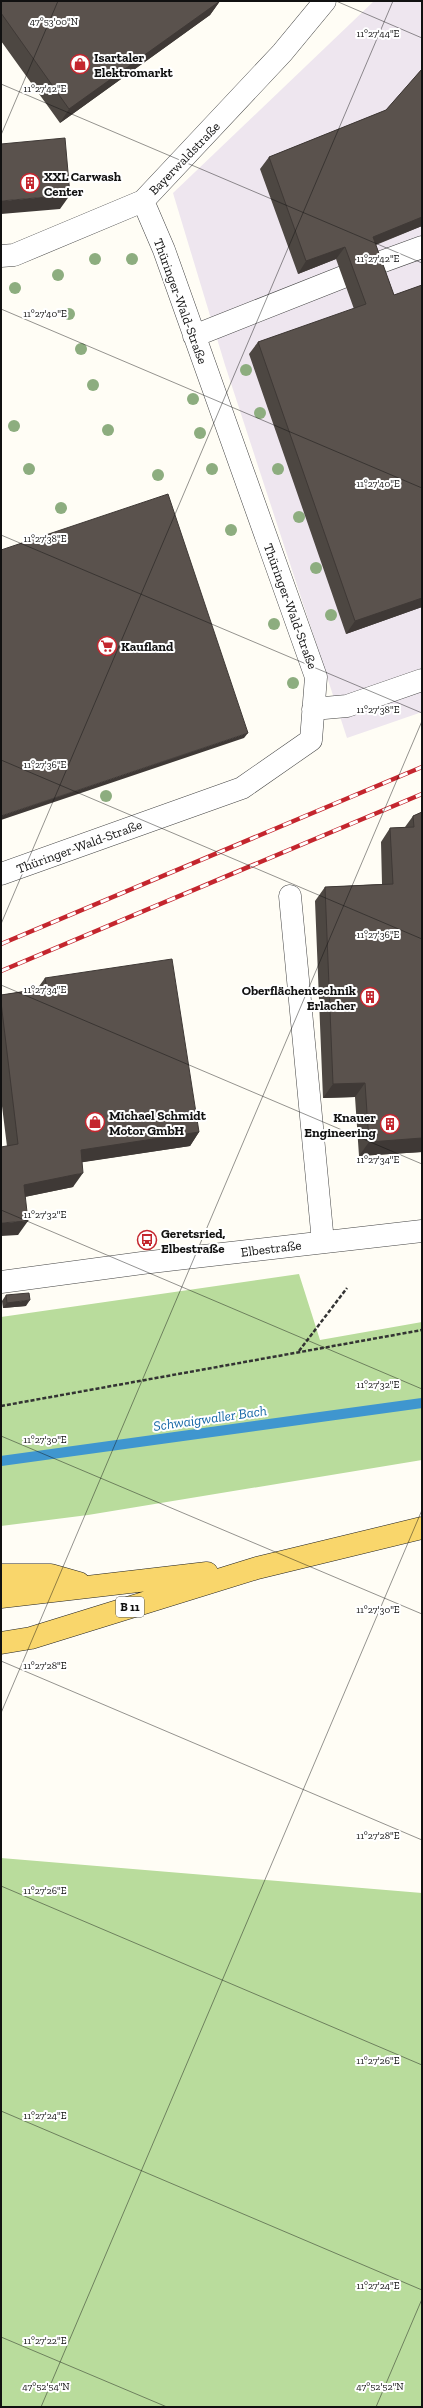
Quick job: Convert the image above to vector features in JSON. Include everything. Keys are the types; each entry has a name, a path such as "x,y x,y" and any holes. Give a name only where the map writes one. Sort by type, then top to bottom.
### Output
{"main road":[{"name":"B 11","path":"1,1643 31,1638 258,1568 422,1528"},
{"name":"B 11","path":"1,1597 258,1568"},
{"path":"1,1575 51,1575 88,1586"}],"street":[{"name":"Bayerwaldstraße","path":"1,256 14,255 143,201 282,53 325,1"},
{"name":"Thüringer-Wald-Straße","path":"1,874 242,788 312,740 316,677 164,250 143,201"},
{"path":"370,266 422,247"},
{"path":"194,336 343,277"},
{"path":"313,709 347,706 422,680"},
{"path":"290,896 323,1242"},
{"name":"Elbestraße","path":"1,1282 422,1231"}],"path":[{"path":"299,1352 347,1288"},
{"path":"1,1406 422,1330"}],"shaded area":[{"path":"374,1 422,1 422,712 347,738 225,365 173,193"}],"green space":[{"path":"299,1274 320,1340 422,1322 422,1460 88,1515 1,1526 1,1317"},
{"path":"1,1858 422,1893 422,2407 1,2407"}],"building":[{"name":"Isartaler Elektromarkt","path":"1,1 220,1 69,109 1,13"},
{"path":"422,69 422,217 373,237 394,295 422,285 422,598 355,621 258,342 366,304 345,247 306,261 269,157 386,110"},
{"name":"XXL Carwash Center","path":"65,138 70,195 1,201 1,144"},
{"name":"Kaufland","path":"168,494 248,733 1,816 1,550"},
{"name":"Oberflächentechnik Erlacher","path":"422,812 422,1138 369,1142 365,1083 333,1084 325,887 393,884 390,828 414,827 413,816"},
{"name":"Michael Schmidt Motor GmbH","path":"172,959 199,1132 81,1150 83,1173 24,1185 28,1221 1,1223 1,1147 18,1144 1,995 47,988 45,978"},
{"path":"29,1293 30,1300 7,1303 6,1295"}],"waterway":[{"name":"Schwaigwaller Bach","path":"1,1461 422,1403"}],"railway":[{"path":"1,944 422,767"},
{"path":"1,971 422,794"}],"place":[{"name":"Isartaler Elektromarkt","path":"80,64"},
{"name":"XXL Carwash Center","path":"30,183"},
{"name":"Kaufland","path":"107,646"},
{"name":"Oberflächentechnik Erlacher","path":"370,997"},
{"name":"Michael Schmidt Motor GmbH","path":"95,1122"},
{"name":"Knauer Engineering","path":"390,1124"},
{"name":"Geretsried, Elbestraße","path":"147,1240"}]}
